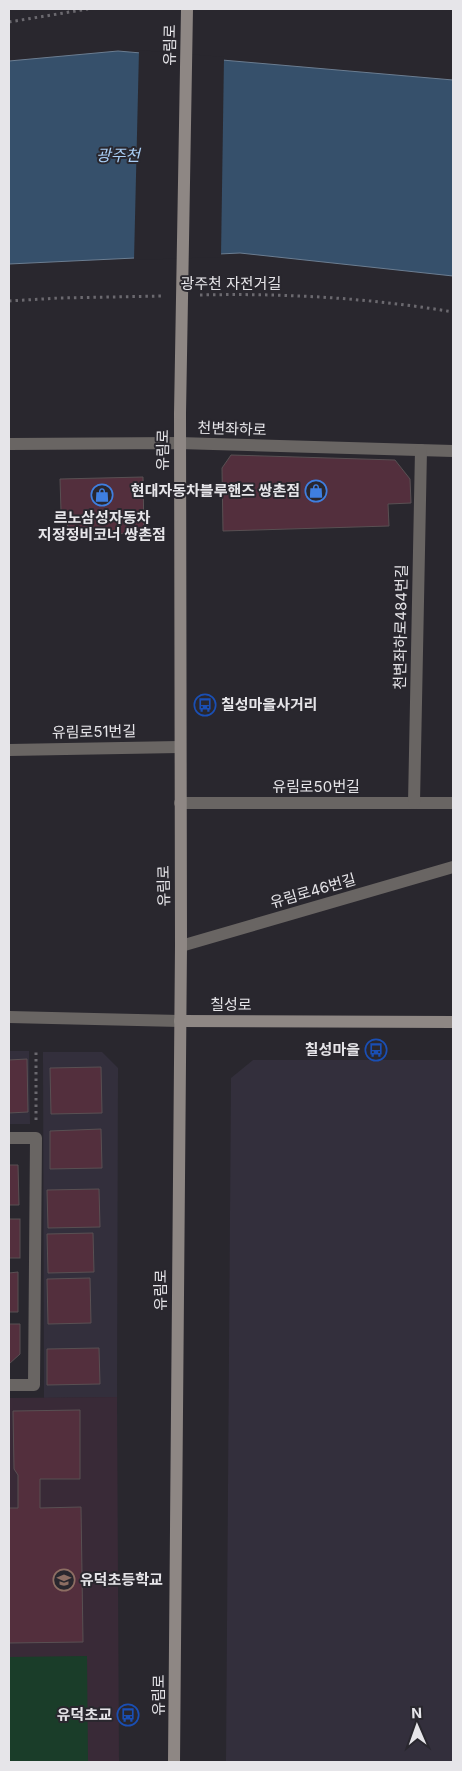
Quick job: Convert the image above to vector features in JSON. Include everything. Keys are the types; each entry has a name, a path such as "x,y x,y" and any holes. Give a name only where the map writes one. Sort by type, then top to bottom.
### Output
{"street":[{"name":"유림로","path":"174,1762 181,946 179,443 187,9"},
{"name":"천변좌하로","path":"9,444 179,443 453,451"},
{"name":"천변좌하로484번길","path":"414,803 421,450"},
{"name":"유림로51번길","path":"9,750 179,747"},
{"name":"유림로50번길","path":"180,803 453,803"},
{"name":"유림로46번길","path":"181,946 453,867"},
{"name":"칠성로","path":"9,1017 180,1021 453,1022"},
{"path":"9,1138 36,1138 34,1385 9,1385"}],"path":[{"path":"9,22 88,9"},
{"name":"광주천 자전거길","path":"191,295 316,297 408,304 453,312"},
{"name":"광주천 자전거길","path":"9,301 173,296"},
{"path":"36,1050 36,1138"}],"shaded area":[{"path":"9,1051 29,1051 30,1124 9,1124"},
{"path":"43,1052 102,1052 118,1068 117,1397 44,1398"},
{"path":"253,1060 453,1060 453,1762 226,1762 231,1078"},
{"name":"유덕초등학교","path":"117,1397 119,1762 9,1762 9,1398"}],"green space":[{"path":"87,1656 88,1762 9,1762 9,1657"}],"water":[{"name":"광주천","path":"118,51 453,80 453,276 240,253 9,264 9,61"}],"pier":[{"path":"139,50 224,57 221,257 134,260"}],"building":[{"name":"현대자동차블루핸즈 쌍촌점","path":"231,455 395,460 410,479 411,503 388,504 389,526 223,531 222,468"},
{"name":"르노삼성자동차 지정정비코너 쌍촌점","path":"143,477 144,533 72,535 61,511 60,479"},
{"path":"27,1059 28,1112 9,1113 9,1060"},
{"path":"101,1067 102,1113 51,1114 50,1068"},
{"path":"101,1129 102,1168 50,1169 50,1131"},
{"path":"9,1165 18,1165 19,1205 9,1205"},
{"path":"99,1189 100,1227 48,1228 47,1190"},
{"path":"9,1219 20,1219 20,1258 9,1258"},
{"path":"93,1233 94,1272 48,1273 47,1234"},
{"path":"18,1272 18,1312 9,1312 9,1273"},
{"path":"90,1278 91,1323 48,1324 47,1279"},
{"path":"9,1324 20,1324 20,1354 9,1364"},
{"path":"99,1348 100,1384 47,1385 47,1349"},
{"path":"80,1410 80,1479 40,1479 40,1508 81,1507 83,1642 9,1643 9,1508 18,1508 18,1475 14,1469 13,1411"}],"place":[{"name":"현대자동차블루핸즈 쌍촌점","path":"316,491"},
{"name":"르노삼성자동차 지정정비코너 쌍촌점","path":"102,495"},
{"name":"칠성마을사거리","path":"205,705"},
{"name":"칠성마을","path":"376,1050"},
{"name":"유덕초등학교","path":"64,1580"},
{"name":"유덕초교","path":"128,1715"}]}
